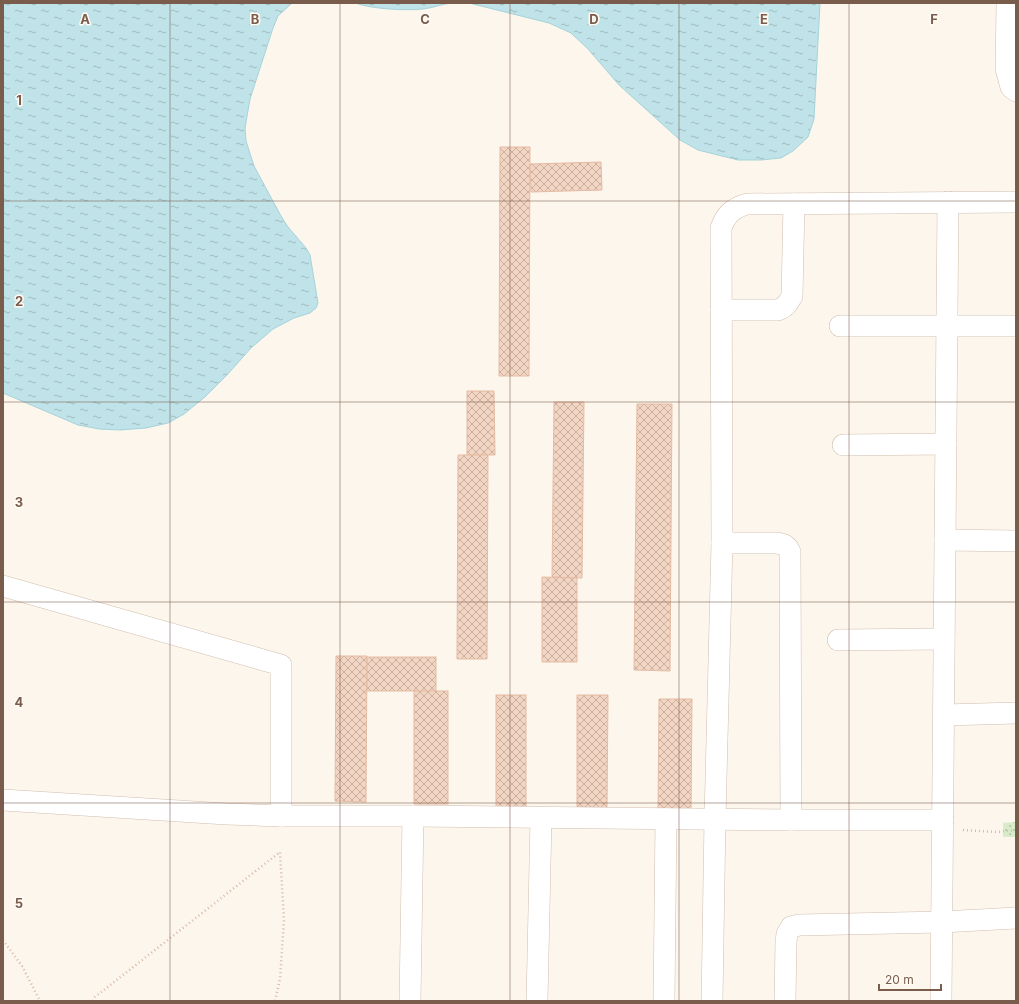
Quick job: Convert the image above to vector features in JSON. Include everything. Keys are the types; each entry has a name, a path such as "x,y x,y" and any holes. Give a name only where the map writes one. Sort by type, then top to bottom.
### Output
{"street":[{"path":"1008,3 1006,69 1011,87 1016,91"},
{"path":"941,1001 948,202"},
{"path":"712,1001 722,543 721,228 724,220 729,213 738,207 747,204 1016,202"},
{"path":"721,310 778,310 784,308 788,304 792,296 794,204"},
{"path":"840,326 1016,326"},
{"path":"843,445 946,444"},
{"path":"945,540 1016,541"},
{"path":"722,543 784,544 788,547 790,552 791,820"},
{"path":"3,586 281,665 281,816"},
{"path":"838,640 944,638"},
{"path":"944,715 1016,713"},
{"path":"3,800 220,814 281,816 791,820 943,825"},
{"path":"410,1001 413,816"},
{"path":"537,1001 541,818"},
{"path":"664,1001 666,819"},
{"path":"785,1001 786,942 787,934 791,927 799,925 942,922 1016,918"}],"path":[{"path":"943,825 996,832 1016,830"},
{"path":"93,1001 95,997 280,852 284,920 280,979 275,1001"},
{"path":"3,940 22,966 40,1001"}],"green space":[{"path":"1016,822 1016,837 1003,837 1003,823"}],"water":[{"path":"3,3 292,3 278,16 273,28 250,99 245,128 246,141 254,166 281,216 310,255 318,303 316,308 310,313 294,318 273,329 251,348 206,396 184,414 168,423 146,428 120,430 99,429 78,425 3,393"},
{"path":"355,3 451,3 416,10 408,10 379,8"},
{"path":"469,3 820,3 814,119 808,137 793,151 781,158 738,160 698,150 680,140 619,85 588,49 571,33 549,23"}],"building":[{"path":"500,147 530,147 529,376 499,376"},
{"path":"601,162 602,190 531,192 530,164"},
{"path":"467,391 494,391 495,455 467,455"},
{"path":"554,402 584,402 582,578 552,577"},
{"path":"637,404 672,404 670,671 634,670"},
{"path":"458,455 488,455 487,659 457,659"},
{"path":"542,577 577,578 577,662 542,662"},
{"path":"336,656 367,656 366,802 335,801"},
{"path":"367,657 436,657 436,691 367,691"},
{"path":"414,691 448,691 448,804 414,804"},
{"path":"496,695 526,695 526,808 496,808"},
{"path":"577,695 608,695 607,808 577,807"},
{"path":"659,699 692,699 691,812 658,812"}]}
